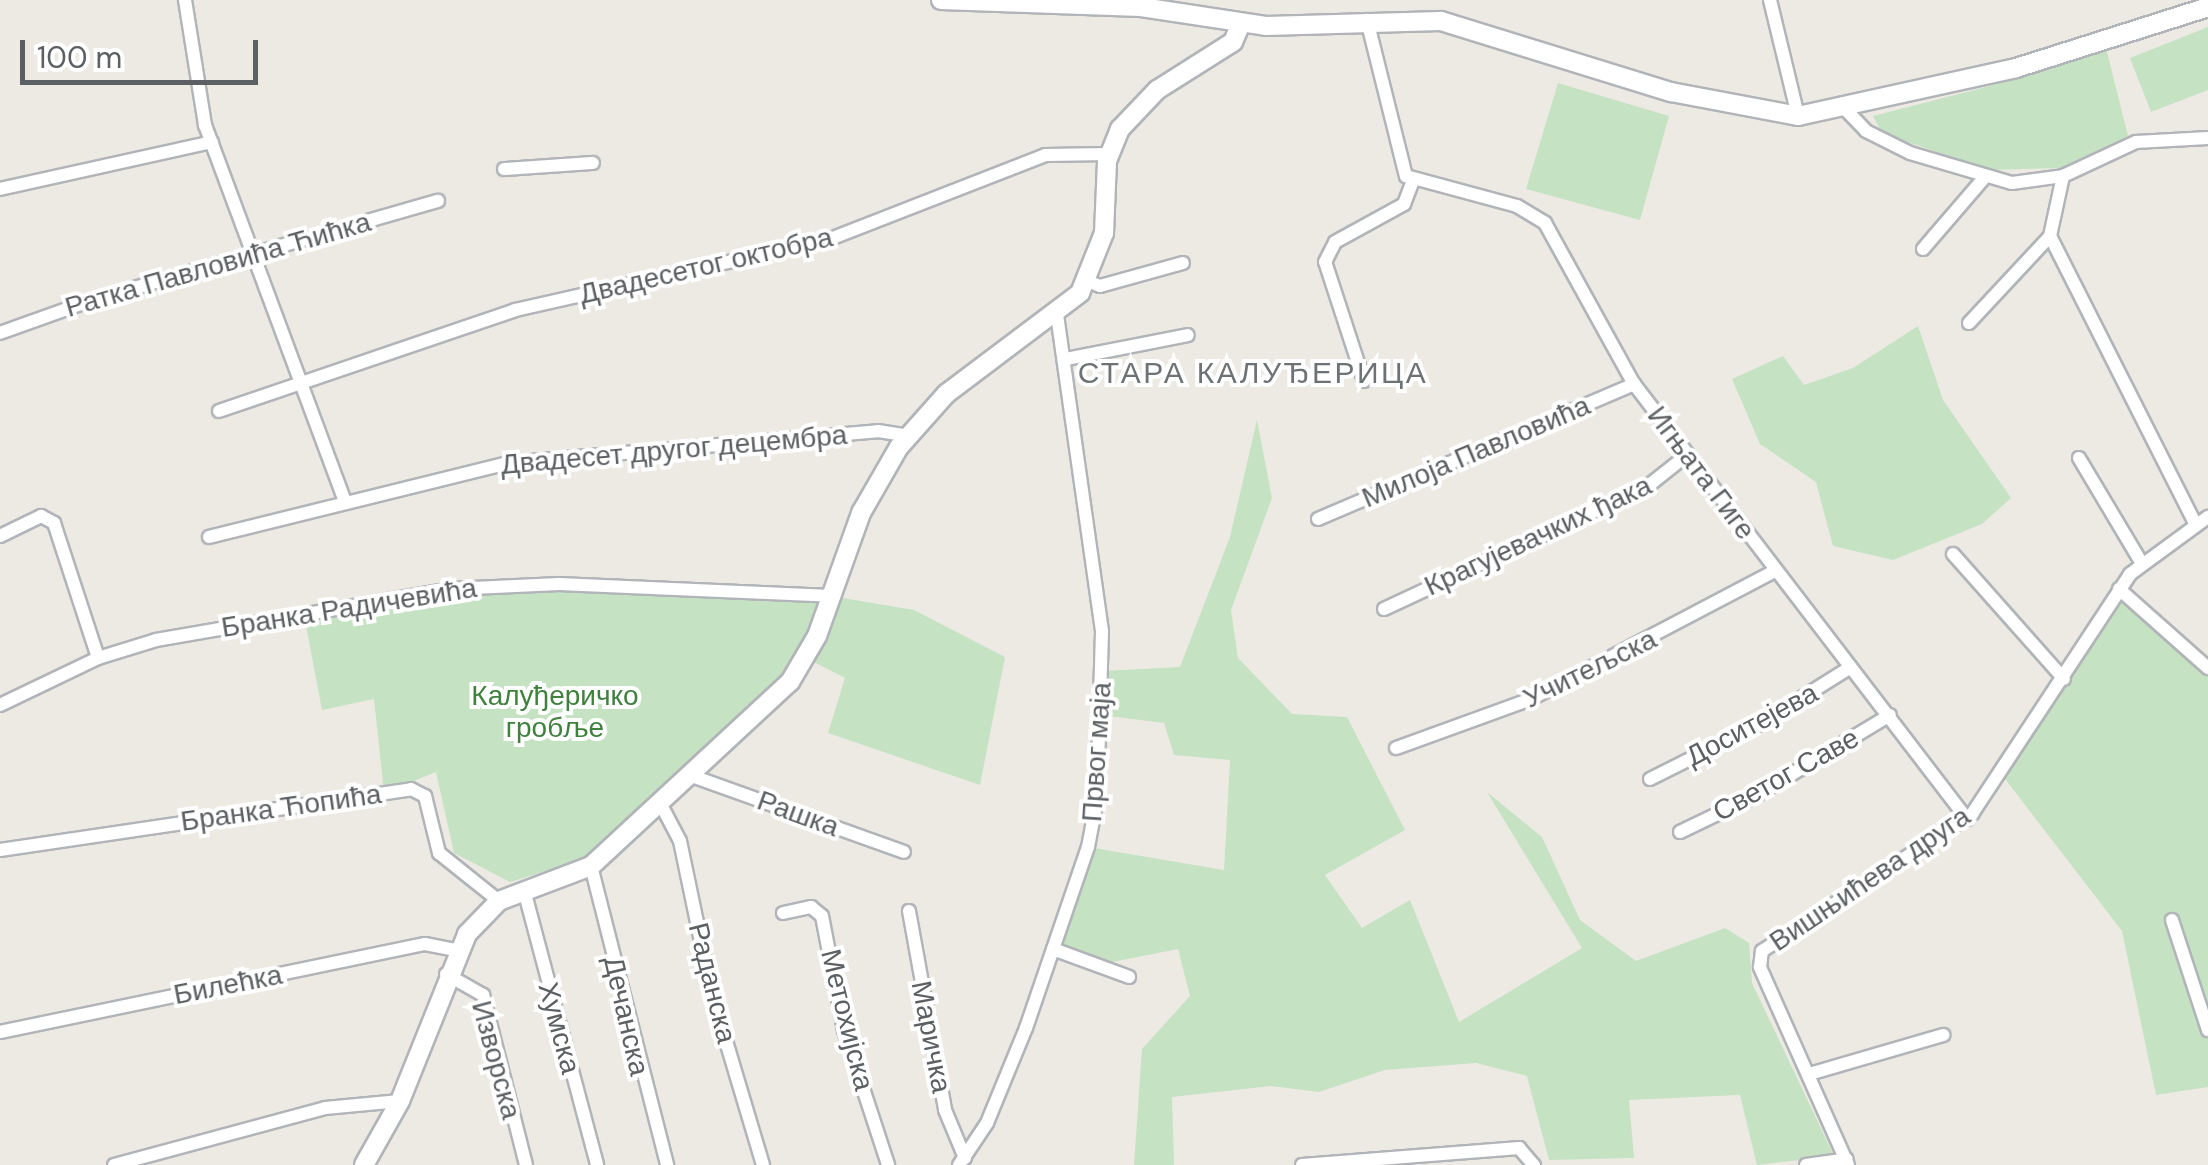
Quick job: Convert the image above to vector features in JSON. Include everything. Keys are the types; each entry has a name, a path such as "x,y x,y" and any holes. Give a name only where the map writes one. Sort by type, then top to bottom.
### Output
{"street":[{"path":"185,0 196,91 212,142 345,501"},
{"path":"941,0 1141,7 1241,24 1368,20 1453,23 1671,92 1798,116 1846,110 2016,68 2208,8"},
{"path":"1770,0 1798,116"},
{"path":"1364,381 1324,262 1335,242 1404,204 1413,181 1403,171 1368,20"},
{"path":"364,1165 400,1101 457,950 499,901 591,866 790,682 832,596 862,513 908,436 956,385 1057,315 1087,280 1104,233 1109,154 1136,108 1233,42 1241,24"},
{"path":"1846,110 1876,136 1984,178 2033,183 2063,176 2136,142 2208,138"},
{"path":"0,189 212,142"},
{"name":"Двадесетог октобра","path":"218,411 515,310 830,239 1062,150 1109,154"},
{"path":"504,169 593,162"},
{"path":"1970,323 2050,236 2063,176"},
{"path":"1923,249 1984,178"},
{"name":"Игњата Гиге","path":"1413,181 1539,216 1634,384 1967,819"},
{"name":"Ратка Павловића Ћићка","path":"0,332 438,202"},
{"path":"2050,236 2202,521"},
{"path":"1087,280 1100,286 1184,263"},
{"name":"Првог маја","path":"962,1162 988,1123 1092,832 1102,682 1095,554 1057,315"},
{"path":"1066,359 1188,334"},
{"name":"Милоја Павловића","path":"1318,518 1634,384"},
{"name":"Двадесет другог децембра","path":"209,537 345,501 548,457 878,431 908,436"},
{"name":"Крагујевачких ђака","path":"1384,609 1648,486 1687,455"},
{"path":"2079,458 2141,562"},
{"path":"0,536 41,516 54,523 98,658"},
{"name":"Вишњићева друга","path":"1848,1162 1760,968 1762,951 1967,819 2064,679 2118,589 2141,562 2202,521"},
{"path":"1953,554 2064,679"},
{"name":"Учитељска","path":"1396,748 1531,700 1774,571"},
{"name":"Бранка Радичевића","path":"0,705 98,658 156,640 488,586 832,596"},
{"path":"2118,589 2208,668"},
{"name":"Доситејева","path":"1650,778 1760,724 1851,667"},
{"name":"Светог Саве","path":"1680,832 1890,715"},
{"name":"Рашка","path":"692,776 904,852"},
{"name":"Бранка Ћопића","path":"0,850 411,789 425,796 440,853 499,901"},
{"name":"Раданска","path":"660,803 680,841 712,994 763,1165"},
{"name":"Дечанска","path":"591,866 667,1165"},
{"name":"Хумска","path":"524,890 597,1165"},
{"name":"Метохијска","path":"783,913 811,907 822,916 844,1030 888,1165"},
{"name":"Маричка","path":"909,911 945,1110 962,1162"},
{"path":"2172,920 2208,1030"},
{"name":"Билећка","path":"0,1032 425,944 457,950"},
{"path":"1053,949 1128,977"},
{"name":"Изворска","path":"446,974 482,995 526,1165"},
{"path":"1809,1074 1943,1035"},
{"path":"114,1165 325,1108 400,1101"},
{"path":"1302,1165 1519,1148 1534,1165"},
{"path":"1806,1165 1848,1162"}],"green space":[{"path":"2208,27 2208,90 2151,112 2130,58"},
{"path":"2106,48 2128,136 2061,168 1988,170 1882,133 1873,116 2025,77"},
{"path":"1558,83 1669,116 1640,220 1526,189"},
{"path":"1918,326 1943,400 2011,498 1982,524 1893,560 1833,546 1816,482 1760,444 1732,379 1783,356 1804,385 1853,368"},
{"path":"1257,420 1272,498 1231,610 1238,658 1292,714 1347,717 1405,830 1325,875 1362,928 1410,900 1459,1022 1582,948 1487,792 1542,837 1580,920 1636,961 1725,928 1749,943 1752,983 1834,1156 1757,1165 1740,1095 1629,1100 1634,1158 1549,1160 1527,1076 1476,1063 1385,1070 1319,1092 1271,1086 1172,1097 1174,1165 1134,1165 1142,1049 1190,996 1178,949 1097,965 1053,949 1088,847 1224,870 1230,760 1174,755 1164,723 1101,715 1103,671 1180,667 1230,537"},
{"name":"Калуђеричко гробље","path":"559,584 819,599 804,649 766,700 582,860 510,882 454,853 436,772 384,793 374,699 322,710 304,615 410,595"},
{"path":"2119,589 2208,668 2208,1087 2156,1095 2122,931 1999,771"},
{"path":"831,596 914,610 1005,657 980,785 828,733 845,678 806,658"}],"district":[{"name":"СТАРА КАЛУЂЕРИЦА","path":"1253,373"}]}
